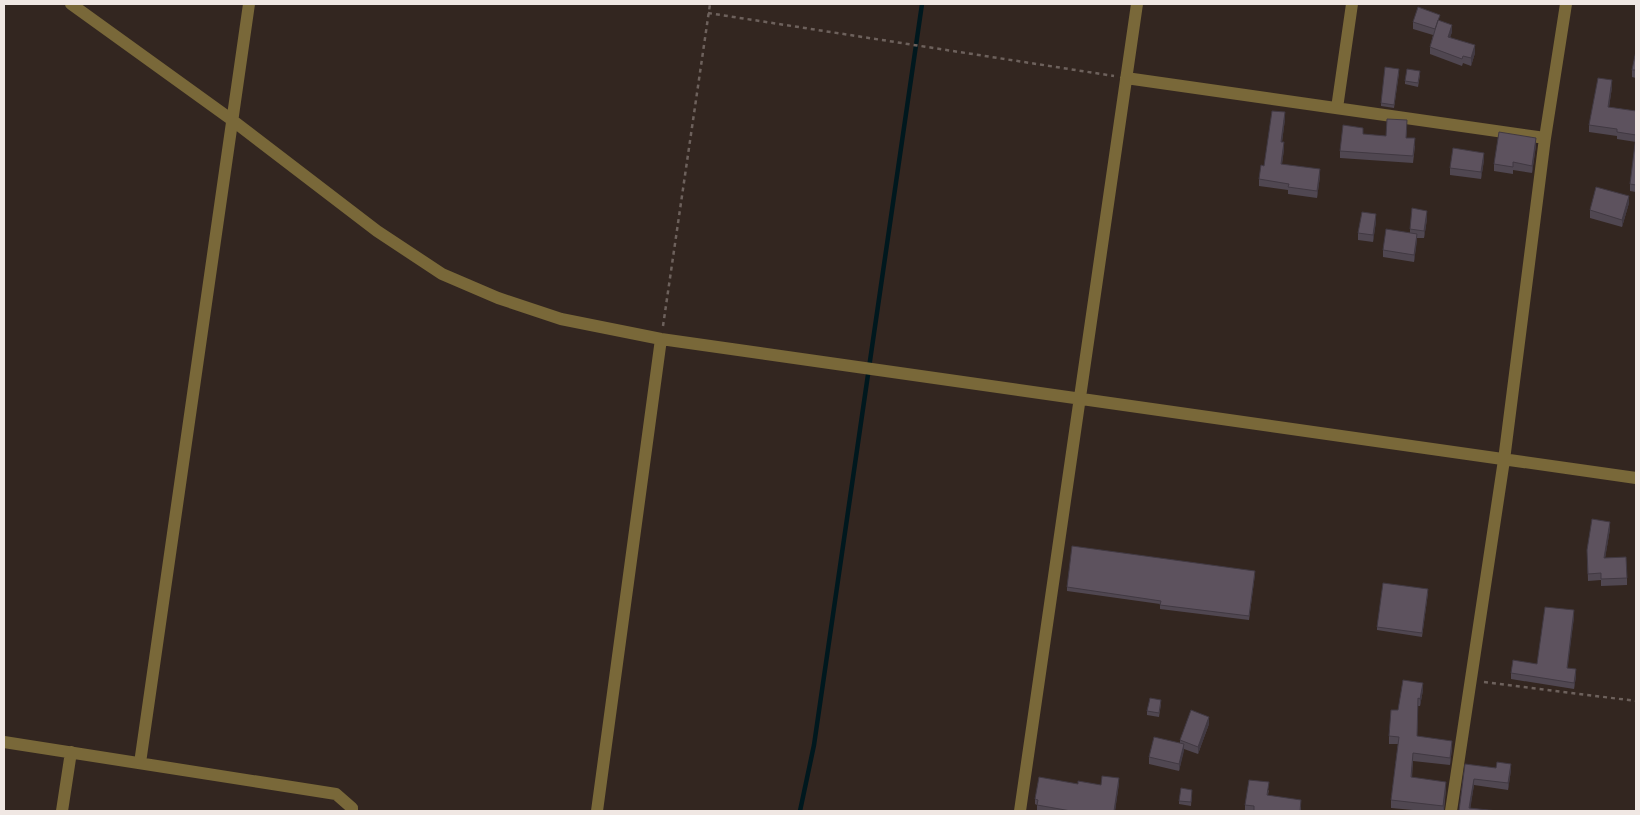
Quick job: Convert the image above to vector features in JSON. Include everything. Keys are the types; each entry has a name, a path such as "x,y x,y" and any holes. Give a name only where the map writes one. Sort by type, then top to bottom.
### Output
{"street":[{"path":"71,4 232,120 377,231 442,274 498,298 562,319 662,340 1636,478"},
{"path":"140,763 249,4"},
{"path":"1020,811 1137,4"},
{"path":"1337,108 1352,4"},
{"path":"1451,811 1504,460 1545,138 1566,4"},
{"path":"1126,78 1545,138"},
{"path":"596,811 662,340"},
{"path":"4,742 336,794 352,808 352,811"},
{"path":"62,811 71,752"}],"path":[{"path":"662,340 710,4"},
{"path":"708,13 1126,78"},
{"path":"1471,680 1636,702"}],"building":[{"path":"1418,7 1440,15 1435,29 1413,22"},
{"path":"1438,20 1452,25 1448,37 1475,45 1471,58 1463,56 1462,59 1430,47"},
{"path":"1636,51 1636,70 1632,70"},
{"path":"1385,67 1399,69 1394,105 1381,103"},
{"path":"1407,69 1420,71 1418,83 1405,81"},
{"path":"1598,78 1612,80 1608,107 1636,111 1636,135 1617,132 1617,129 1589,125"},
{"path":"1272,111 1285,112 1281,142 1284,142 1281,164 1320,169 1317,191 1288,187 1289,184 1259,179 1261,165 1264,166"},
{"path":"1387,119 1407,120 1406,138 1415,138 1413,156 1340,151 1343,125 1363,128 1363,134 1386,136"},
{"path":"1499,132 1536,138 1532,166 1513,162 1513,167 1494,164"},
{"path":"1636,136 1636,185 1630,184"},
{"path":"1453,148 1484,153 1481,172 1450,168"},
{"path":"1596,187 1629,196 1622,220 1590,210"},
{"path":"1412,208 1427,211 1424,231 1410,229"},
{"path":"1362,212 1376,214 1373,235 1358,233"},
{"path":"1386,229 1417,234 1414,255 1383,250"},
{"path":"1592,519 1610,522 1604,558 1626,557 1627,578 1601,579 1601,573 1588,574 1587,550"},
{"path":"1072,546 1255,571 1249,616 1160,605 1161,601 1067,587"},
{"path":"1383,583 1428,589 1422,633 1377,627"},
{"path":"1545,607 1574,610 1567,668 1576,669 1574,683 1511,673 1513,660 1537,664"},
{"path":"1403,680 1423,683 1420,699 1418,698 1417,736 1452,741 1450,758 1413,753 1411,777 1446,782 1443,806 1391,800 1399,737 1389,736 1391,710 1398,710"},
{"path":"1150,698 1161,700 1159,713 1147,711"},
{"path":"1191,710 1209,717 1198,747 1180,740"},
{"path":"1154,737 1184,744 1179,764 1149,757"},
{"path":"1497,762 1511,764 1508,783 1474,779 1469,808 1498,811 1459,811 1465,764 1496,768"},
{"path":"1102,776 1119,778 1114,811 1071,811 1037,805 1038,800 1035,799 1039,777 1078,784 1078,781 1101,785"},
{"path":"1249,780 1269,782 1267,795 1301,800 1300,811 1254,811 1254,806 1245,805"},
{"path":"1181,788 1192,790 1191,802 1179,801"}],"waterway":[{"path":"800,811 814,745 922,4"}]}
